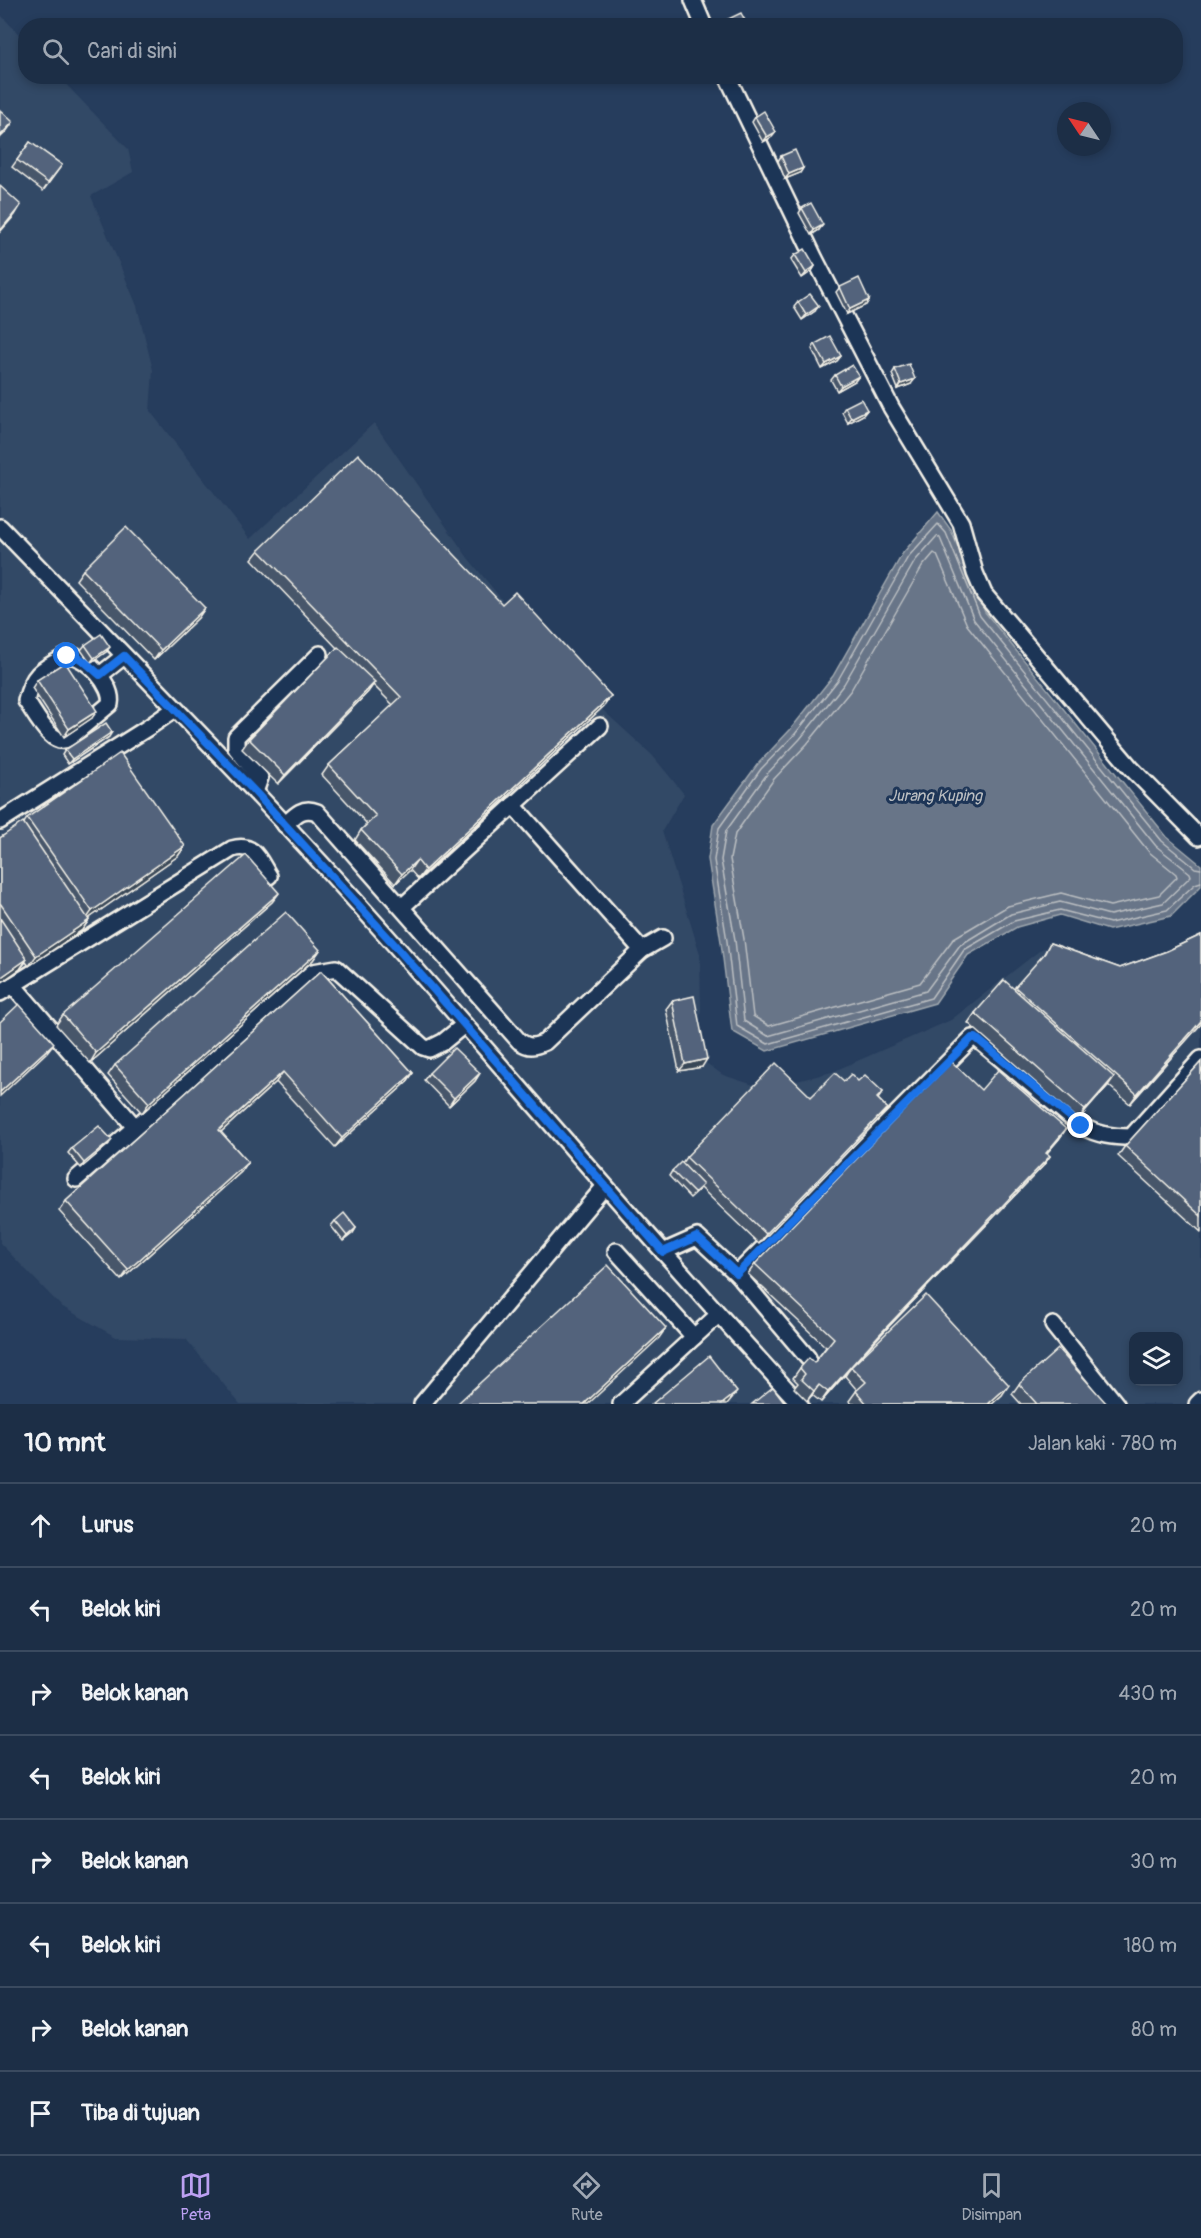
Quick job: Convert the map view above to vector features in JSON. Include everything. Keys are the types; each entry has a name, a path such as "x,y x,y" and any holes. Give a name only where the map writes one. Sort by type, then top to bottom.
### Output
{"street":[{"path":"693,0 701,18"},
{"path":"731,84 815,259 891,407 961,523 975,573 984,594 1131,768 1199,837"},
{"path":"0,526 255,792 392,942 718,1316 800,1404"},
{"path":"255,792 260,778 236,748 236,737 320,654"},
{"path":"69,655 80,659 100,675 111,695 110,704 64,741 52,736 26,701 35,675 69,655"},
{"path":"100,675 124,656"},
{"path":"0,821 175,709"},
{"path":"402,907 600,726"},
{"path":"513,805 642,950"},
{"path":"285,825 298,812 310,809 317,812 526,1047 535,1047 545,1042 642,950 663,938"},
{"path":"135,1127 7,989 232,849 246,847 252,850 269,876"},
{"path":"76,1179 313,972 336,968 423,1047 429,1049 443,1042 464,1025"},
{"path":"737,1274 972,1038 976,1038 1081,1126 1098,1135 1112,1137 1131,1137 1201,1059"},
{"path":"422,1404 605,1186"},
{"path":"663,1252 697,1237 737,1274 808,1358"},
{"path":"615,1251 694,1337"},
{"path":"621,1404 718,1316"},
{"path":"1053,1325 1116,1404"},
{"path":"1197,1404 1201,1400"}],"shaded area":[{"path":"0,14 18,33 18,84 66,84 128,149 133,172 91,196 137,306 153,370 150,411 250,539 374,423 468,558 560,671 652,755 684,794 662,831 700,954 701,1009 698,1039 706,1063 723,1075 766,1089 832,1072 951,1020 1043,948 1122,967 1163,957 1201,934 1201,1404 240,1404 186,1339 116,1337 61,1306 0,1243"}],"water":[{"name":"Jurang Kuping","path":"938,512 951,530 985,612 1167,837 1201,865 1201,886 1171,916 1109,930 1060,915 1017,927 968,955 935,1003 767,1051 732,1031 708,859 713,825 757,765 790,730 833,676 903,553"}],"building":[{"path":"741,13 744,18 730,18"},
{"path":"0,110 13,122 0,136"},
{"path":"764,111 776,132 767,137 755,117"},
{"path":"30,142 62,165 48,183 17,160"},
{"path":"795,150 803,168 789,174 781,156"},
{"path":"0,186 21,205 0,231"},
{"path":"811,203 823,225 814,230 802,208"},
{"path":"805,249 815,266 806,273 795,255"},
{"path":"859,278 869,300 850,309 840,287"},
{"path":"810,294 819,306 806,315 798,302"},
{"path":"830,336 841,356 826,364 815,344"},
{"path":"909,364 915,379 901,384 895,369"},
{"path":"852,365 859,376 841,386 835,375"},
{"path":"861,399 867,410 851,418 845,407"},
{"path":"358,454 502,604 515,592 611,696 425,870 417,860 402,874 361,830 376,816 329,765 401,697 259,550"},
{"path":"126,527 205,608 161,650 83,570"},
{"path":"101,634 110,647 94,658 85,645"},
{"path":"338,647 375,682 285,775 249,739"},
{"path":"65,662 97,711 69,729 37,680"},
{"path":"106,723 112,732 72,759 65,750"},
{"path":"120,753 185,846 92,911 27,818"},
{"path":"23,822 89,920 36,956 0,903 0,838"},
{"path":"246,855 279,893 96,1053 63,1015"},
{"path":"286,912 320,950 149,1103 115,1065"},
{"path":"0,918 27,959 0,978"},
{"path":"1201,935 1201,1021 1137,1094 1015,987 1045,953 1050,943 1120,968 1167,951"},
{"path":"321,971 413,1073 342,1138 283,1072 219,1130 248,1162 128,1270 66,1201"},
{"path":"1004,980 1114,1077 1085,1110 975,1013"},
{"path":"694,996 707,1059 685,1064 672,1001"},
{"path":"19,1004 54,1043 0,1092 0,1022"},
{"path":"454,1048 480,1073 454,1098 429,1073"},
{"path":"951,1061 981,1090 998,1070 1066,1129 1046,1153 1050,1156 878,1336 828,1392 819,1385 814,1391 801,1379 805,1374 800,1368 809,1358 814,1363 834,1338 755,1264"},
{"path":"1201,1062 1201,1216 1125,1146"},
{"path":"776,1063 811,1097 835,1073 844,1081 851,1074 858,1081 865,1075 883,1092 877,1098 887,1108 766,1234 686,1157"},
{"path":"99,1126 112,1140 84,1163 72,1148"},
{"path":"681,1162 703,1185 694,1193 672,1171"},
{"path":"344,1213 356,1228 347,1236 335,1221"},
{"path":"608,1265 666,1328 584,1404 457,1404"},
{"path":"926,1295 1009,1385 988,1404 867,1404 856,1391 866,1382 851,1367"},
{"path":"1058,1349 1107,1404 1037,1404 1019,1384"},
{"path":"709,1356 737,1392 722,1404 652,1404"},
{"path":"773,1387 786,1404 752,1404"}],"route":[{"path":"67,656 73,655 80,659 100,675 124,656 255,792 392,942 663,1252 697,1237 737,1274 972,1038 976,1038 1081,1126"}]}
